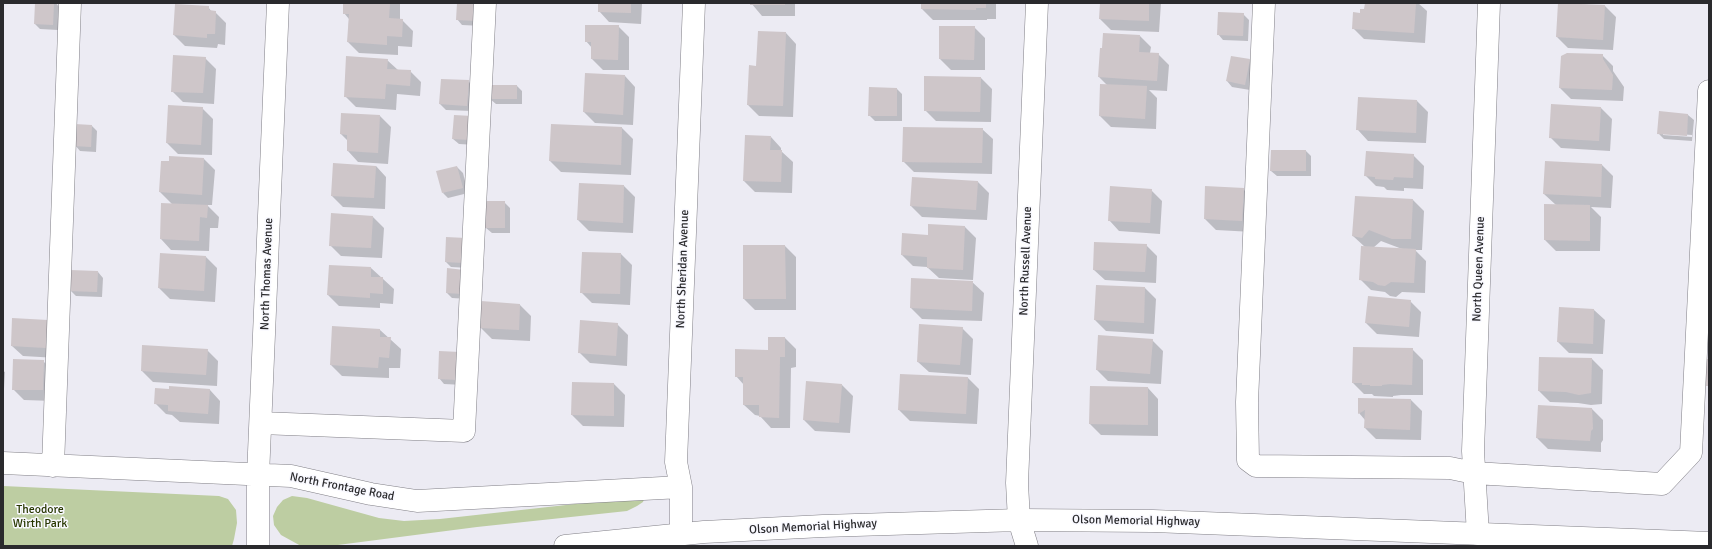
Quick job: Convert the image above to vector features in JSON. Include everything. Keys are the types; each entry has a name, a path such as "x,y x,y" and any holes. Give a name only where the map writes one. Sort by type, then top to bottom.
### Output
{"street":[{"path":"53,466 70,3"},
{"name":"North Thomas Avenue","path":"258,546 258,476 278,3"},
{"path":"261,422 464,432 485,3"},
{"name":"North Sheridan Avenue","path":"681,534 681,487 676,462 694,3"},
{"name":"North Russell Avenue","path":"1027,546 1019,520 1017,483 1037,3"},
{"path":"1264,3 1247,402 1248,460 1256,466 1450,468 1474,473 1662,484 1691,453 1709,91"},
{"name":"North Queen Avenue","path":"1478,534 1473,451 1489,3"},
{"name":"North Frontage Road","path":"3,463 258,476 291,476 371,494 417,501 681,487"},
{"name":"Olson Memorial Highway","path":"564,546 681,534 823,526 1019,520 1153,521 1709,543"}],"green space":[{"name":"Theodore Wirth Park","path":"3,486 219,496 228,499 236,510 237,523 234,539 232,546 3,546"},
{"path":"292,496 307,498 379,518 404,521 440,519 638,497 644,499 643,502 627,511 477,527 330,546 301,546 281,535 274,525 273,516 277,507 283,500"}],"building":[{"path":"35,3 54,3 53,25 34,24"},
{"path":"343,3 390,3 389,18 403,19 402,37 387,36 387,45 347,42 349,14 343,14"},
{"path":"457,3 478,3 477,21 456,20"},
{"path":"598,3 631,3 631,13 598,12"},
{"path":"750,3 785,3 785,5 750,5"},
{"path":"921,3 986,3 986,8 976,8 976,10 921,9"},
{"path":"1100,3 1149,3 1149,21 1099,19"},
{"path":"1365,3 1416,3 1414,33 1352,29 1353,12 1360,13 1360,9 1364,9"},
{"path":"1558,3 1605,5 1603,40 1556,37"},
{"path":"175,4 209,6 209,10 216,11 215,34 207,34 207,38 173,35"},
{"path":"1218,12 1244,13 1243,36 1217,35"},
{"path":"585,25 619,25 618,60 591,59 591,42 585,42"},
{"path":"939,26 975,26 974,60 939,59"},
{"path":"758,31 786,32 783,106 747,105 749,65 756,66"},
{"path":"1103,33 1140,35 1139,52 1159,53 1157,81 1098,77 1100,48 1102,48"},
{"path":"1567,53 1603,54 1603,59 1613,75 1612,90 1559,88 1561,56"},
{"path":"173,55 206,57 203,93 171,92"},
{"path":"346,56 388,59 387,69 411,70 410,86 386,84 385,99 344,97"},
{"path":"1231,56 1250,59 1245,85 1226,81"},
{"path":"585,73 625,75 623,115 583,112"},
{"path":"924,76 981,77 980,112 924,111"},
{"path":"441,79 469,80 467,106 439,104"},
{"path":"1100,84 1147,86 1145,119 1099,116"},
{"path":"489,85 517,85 517,99 489,99"},
{"path":"869,87 897,88 897,116 868,116"},
{"path":"1358,97 1417,100 1416,133 1356,130"},
{"path":"1551,104 1601,107 1599,141 1549,138"},
{"path":"168,105 203,107 201,145 166,143"},
{"path":"1659,111 1688,114 1687,136 1657,134"},
{"path":"341,113 380,115 378,153 347,151 347,135 340,134"},
{"path":"454,115 472,116 471,140 452,139"},
{"path":"75,124 92,125 91,147 74,146"},
{"path":"551,124 622,127 621,165 549,161"},
{"path":"903,127 983,128 982,163 902,162"},
{"path":"745,135 771,136 770,150 782,150 781,182 743,181"},
{"path":"1271,150 1306,150 1306,171 1270,171"},
{"path":"1366,151 1414,154 1413,178 1394,177 1393,180 1375,179 1375,177 1364,176"},
{"path":"169,156 204,158 202,195 159,192 161,161 169,161"},
{"path":"1545,161 1602,164 1601,197 1543,194"},
{"path":"333,163 376,166 374,198 331,196"},
{"path":"457,166 463,188 442,193 436,171"},
{"path":"912,177 978,181 976,210 910,206"},
{"path":"579,183 624,185 623,223 577,220"},
{"path":"1110,186 1152,189 1150,223 1108,221"},
{"path":"1205,186 1244,188 1242,221 1204,219"},
{"path":"1355,196 1413,199 1411,239 1392,239 1369,230 1362,238 1352,236"},
{"path":"485,201 505,201 505,228 485,228"},
{"path":"161,203 208,205 207,218 200,217 199,241 160,239"},
{"path":"1544,204 1590,205 1590,241 1544,240"},
{"path":"331,213 373,216 371,248 329,246"},
{"path":"928,224 965,226 963,270 927,268 927,257 901,255 902,233 928,235"},
{"path":"446,237 466,238 464,263 445,262"},
{"path":"1094,242 1147,244 1145,272 1093,270"},
{"path":"743,245 785,245 786,299 743,299"},
{"path":"1361,246 1416,249 1414,283 1391,282 1385,286 1359,280"},
{"path":"582,252 621,253 620,294 580,293"},
{"path":"160,253 206,256 204,291 158,288"},
{"path":"329,265 371,267 371,277 383,277 383,294 370,293 370,298 327,295"},
{"path":"447,268 464,270 463,294 446,293"},
{"path":"70,270 98,271 97,292 69,291"},
{"path":"911,278 973,281 972,311 910,308"},
{"path":"1096,285 1145,287 1144,323 1094,320"},
{"path":"1368,296 1411,300 1409,327 1365,323"},
{"path":"481,301 520,304 519,330 480,328"},
{"path":"1559,307 1594,309 1593,344 1557,342"},
{"path":"12,318 48,320 46,348 11,346"},
{"path":"580,320 618,323 616,356 578,353"},
{"path":"919,324 963,327 960,365 917,362"},
{"path":"332,326 380,329 380,337 391,337 389,358 379,357 378,368 330,365"},
{"path":"1098,335 1153,339 1150,374 1096,370"},
{"path":"768,337 785,337 785,357 780,357 779,418 759,417 759,405 743,405 743,377 735,377 735,349 768,350"},
{"path":"142,345 208,349 206,375 141,371"},
{"path":"1353,347 1413,348 1412,385 1390,384 1370,386 1362,385 1362,383 1352,383"},
{"path":"439,351 460,352 459,380 438,379"},
{"path":"1539,357 1592,358 1591,393 1579,395 1566,392 1538,391"},
{"path":"13,359 44,360 43,390 12,390"},
{"path":"1706,359 1709,359 1709,386 1706,386"},
{"path":"900,374 968,377 966,414 898,410"},
{"path":"806,381 842,384 839,423 803,420"},
{"path":"572,382 614,383 614,416 571,415"},
{"path":"169,386 210,389 208,414 168,411 168,405 154,404 155,388 169,389"},
{"path":"1090,386 1148,387 1148,425 1089,424"},
{"path":"1358,398 1411,399 1410,430 1364,428 1365,410 1358,414"},
{"path":"1538,405 1592,408 1593,429 1591,431 1590,441 1536,438"}]}
